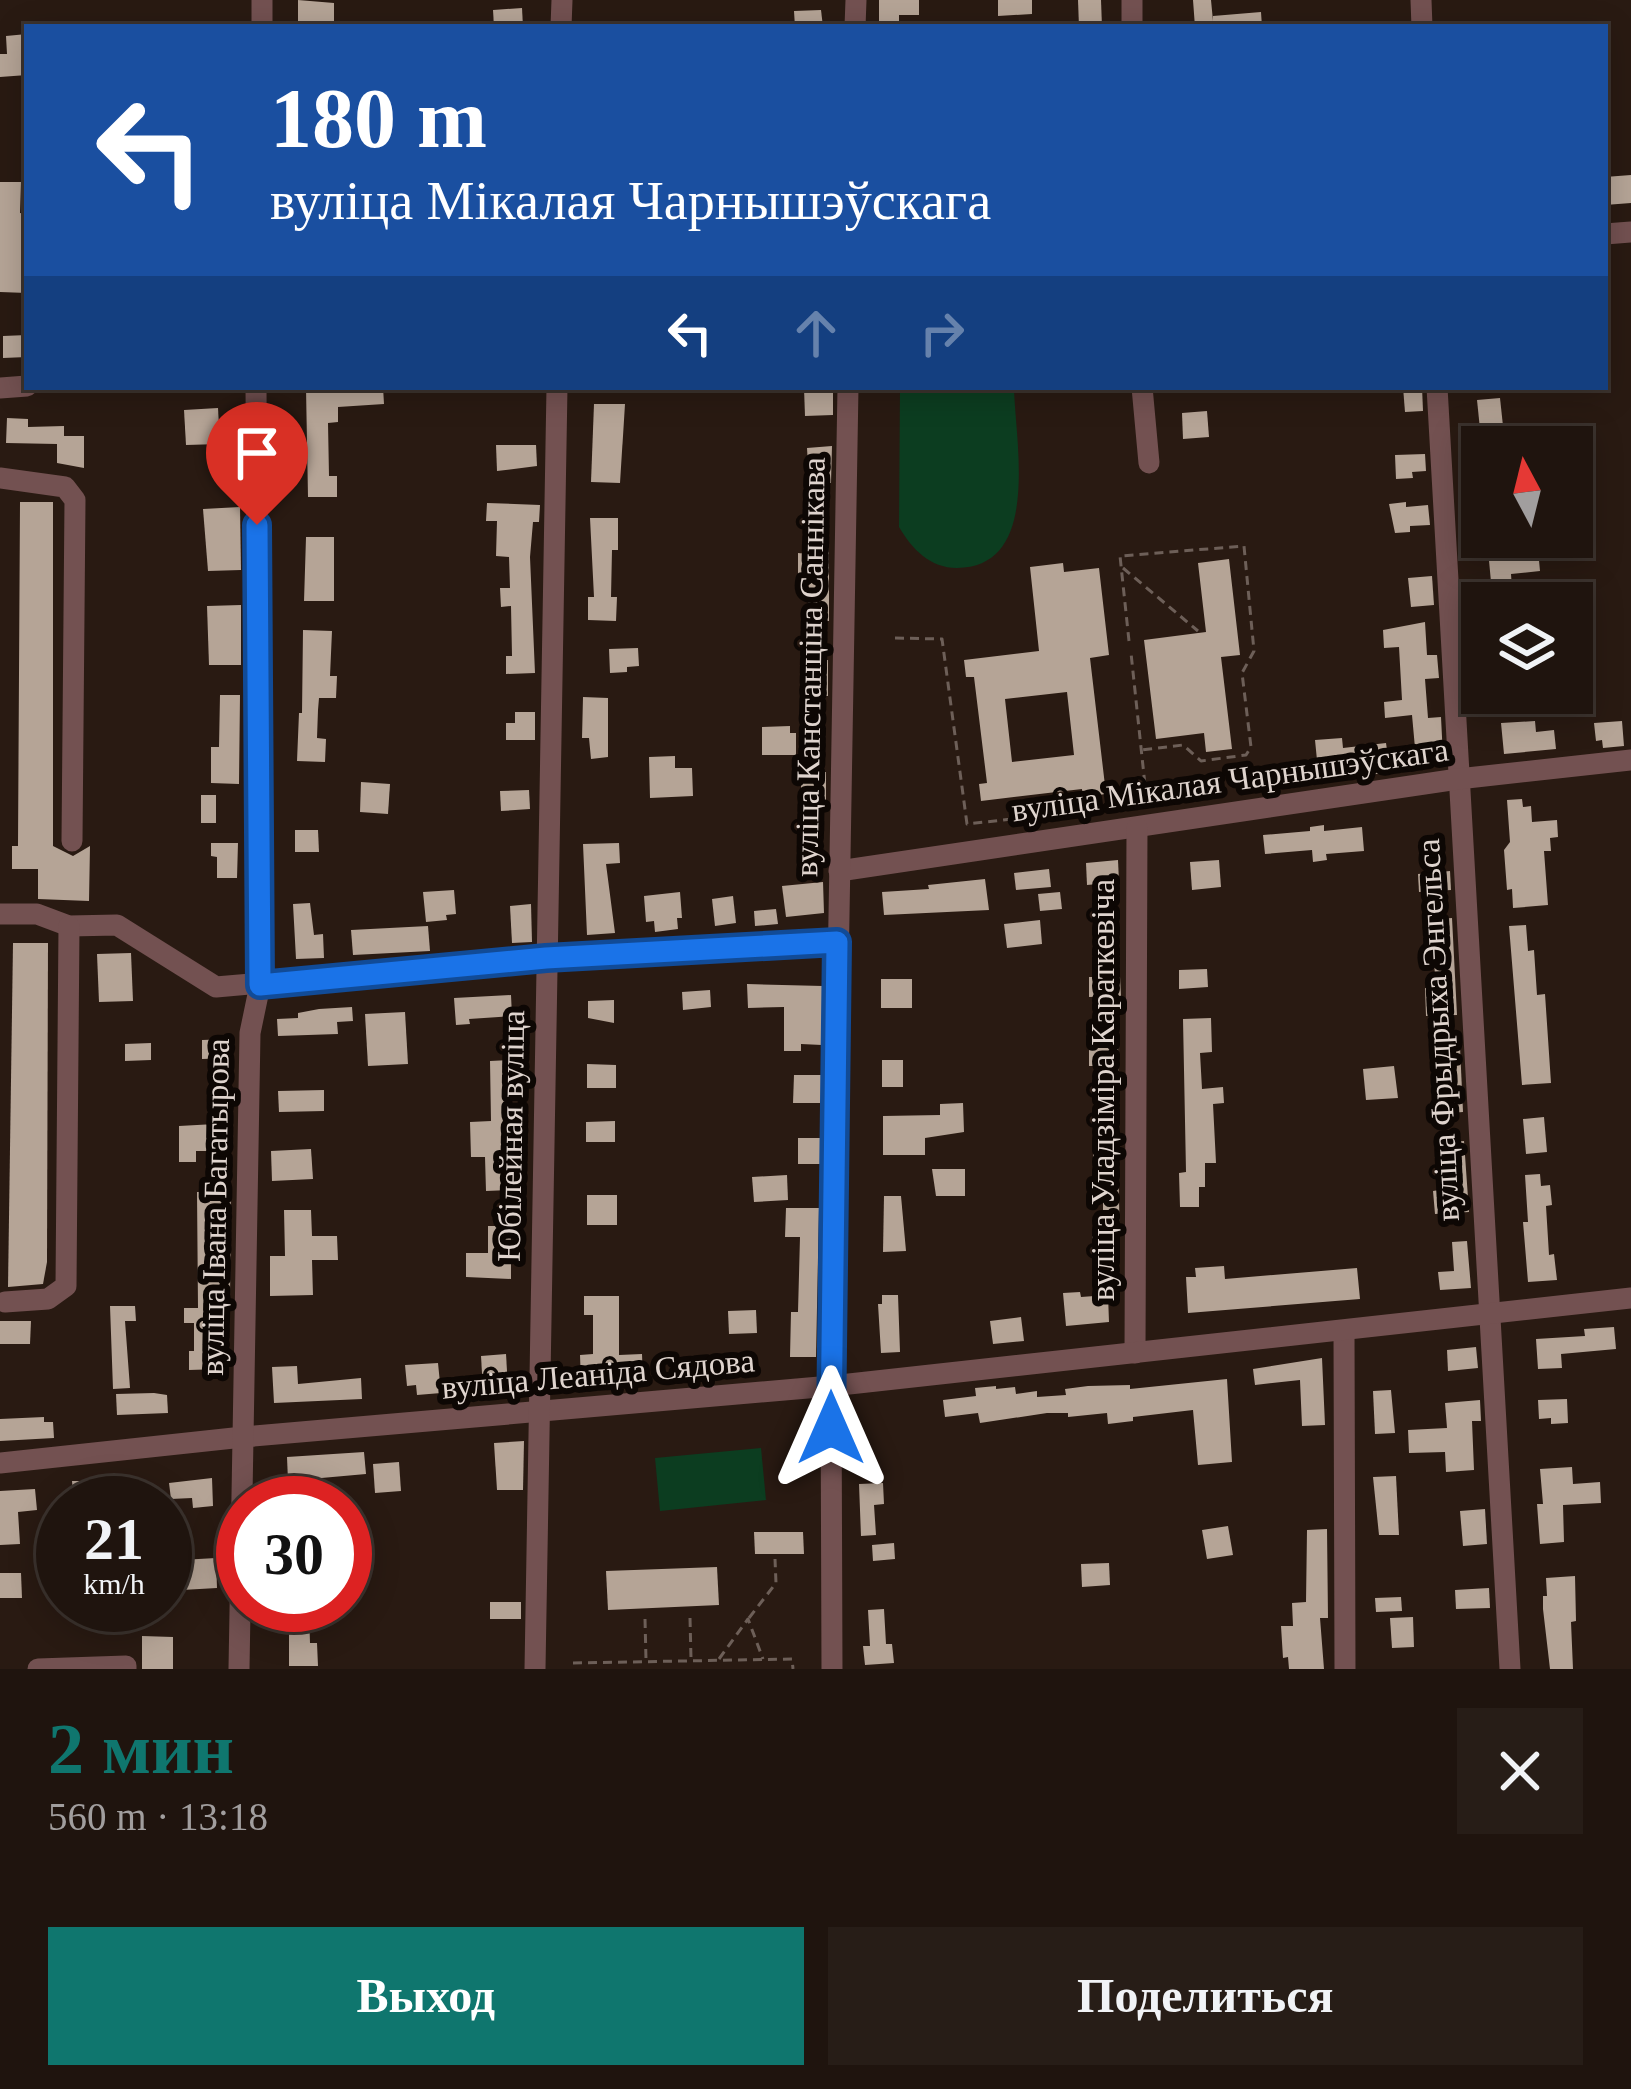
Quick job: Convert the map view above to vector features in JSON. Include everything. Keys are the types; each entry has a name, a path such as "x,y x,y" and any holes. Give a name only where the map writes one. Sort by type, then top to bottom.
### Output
{"street":[{"name":"вуліца Івана Багатырова","path":"239,1669 250,1033 260,985 256,390"},
{"name":"Юбілейная вуліца","path":"536,1669 557,390"},
{"name":"вуліца Канстанціна Саннікава","path":"832,1669 831,1386 848,390"},
{"path":"1142,390 1149,463"},
{"name":"вуліца Фрыдрыха Энгельса","path":"1438,390 1510,1669"},
{"path":"0,478 64,487 76,500 72,841"},
{"name":"вуліца Мікалая Чарнышэўскага","path":"839,872 1458,779 1631,760"},
{"name":"вуліца Уладзіміра Караткевіча","path":"1135,1353 1137,828"},
{"path":"0,914 37,914 69,926 117,926 216,987 546,958 837,942"},
{"path":"5,1302 48,1299 66,1286 69,926"},
{"name":"вуліца Леаніда Сядова","path":"0,1463 831,1386 1631,1298"},
{"path":"1344,1332 1345,1669"},
{"path":"38,1669 126,1669"}],"path":[{"path":"1130,641 1120,556 1244,545 1254,650 1242,673 1251,747 1246,755 1201,760 1183,745 1141,750"},
{"path":"1121,567 1198,631"},
{"path":"895,638 942,639 967,824 1147,803 1131,653"},
{"path":"718,1660 776,1583 775,1559"},
{"path":"689,1618 692,1661"},
{"path":"645,1619 646,1662"},
{"path":"748,1619 763,1659"},
{"path":"573,1663 792,1659 793,1669"}],"green space":[{"path":"900,390 1014,390 1018,498 1013,525 1002,547 984,562 957,568 938,565 916,550 899,527"},
{"path":"761,1448 766,1500 660,1511 655,1458"}],"building":[{"path":"298,0 334,3 334,23 298,23"},
{"path":"879,0 919,0 919,15 899,15 899,24 879,24"},
{"path":"998,0 1032,0 1032,14 998,16"},
{"path":"1078,0 1101,0 1102,24 1079,24"},
{"path":"1193,0 1211,0 1213,21 1213,16 1261,12 1262,24 1195,24"},
{"path":"522,8 523,24 494,24 493,10"},
{"path":"821,10 823,24 795,24 794,11"},
{"path":"24,34 24,75 0,77 6,36"},
{"path":"1631,175 1631,203 1608,205 1608,177"},
{"path":"0,182 21,182 24,293 0,292"},
{"path":"24,335 24,357 3,358 3,336"},
{"path":"306,390 383,390 384,404 338,407 338,422 328,423 329,476 337,476 337,497 308,497"},
{"path":"804,390 833,390 833,415 805,416"},
{"path":"1403,390 1422,390 1423,411 1405,412"},
{"path":"1500,398 1503,426 1480,426 1477,400"},
{"path":"594,404 625,404 620,483 591,482"},
{"path":"218,408 220,444 186,445 184,410"},
{"path":"1207,411 1209,437 1183,439 1182,413"},
{"path":"7,418 28,419 28,427 64,426 64,436 84,436 84,468 57,463 57,444 6,443"},
{"path":"496,445 536,445 537,466 497,471"},
{"path":"832,446 831,483 821,483 820,464 808,465 807,448"},
{"path":"1425,454 1426,471 1396,479 1395,455"},
{"path":"810,495 829,495 829,621 808,621 809,577 798,577 798,553 807,554"},
{"path":"20,502 53,502 53,846 73,856 90,846 89,901 38,899 38,869 12,869 12,846 18,846"},
{"path":"1406,502 1406,507 1428,505 1430,525 1395,533 1389,504"},
{"path":"487,503 540,505 539,522 533,522 530,557 535,673 506,674 506,656 512,656 511,606 501,607 500,588 510,588 509,557 496,556 497,521 486,521"},
{"path":"240,507 241,570 208,571 203,509"},
{"path":"590,518 618,518 611,597 617,597 616,621 588,620 588,597 594,597"},
{"path":"306,537 334,537 334,601 304,601"},
{"path":"1489,558 1539,558 1540,571 1511,574 1512,582 1491,582"},
{"path":"1229,559 1240,655 1221,657 1232,749 1206,752 1204,733 1156,739 1144,640 1206,632 1198,563"},
{"path":"1063,563 1064,572 1099,568 1109,655 1090,658 1106,794 1082,797 1082,789 981,801 979,784 987,783 974,677 966,677 964,660 1039,651 1030,567","holes":["1067,692 1074,755 1012,762 1005,699"]},
{"path":"1432,576 1434,605 1411,607 1408,578"},
{"path":"241,605 241,665 209,665 207,606"},
{"path":"1425,622 1427,655 1437,655 1439,678 1425,679 1428,718 1441,717 1443,757 1416,759 1412,715 1385,718 1384,702 1402,700 1399,647 1384,648 1383,630"},
{"path":"303,630 332,631 330,676 337,676 336,698 319,698 318,710 317,738 326,739 325,762 297,761"},
{"path":"638,648 639,666 610,673 609,649"},
{"path":"810,659 828,660 828,696 809,696"},
{"path":"220,695 240,695 239,784 211,783 211,747 219,747"},
{"path":"583,697 608,698 608,757 591,759 589,738 582,738"},
{"path":"515,712 535,712 535,740 506,740 506,723 515,723"},
{"path":"1535,721 1536,732 1554,730 1556,749 1504,754 1501,723"},
{"path":"1622,721 1624,746 1603,748 1602,740 1596,741 1594,723"},
{"path":"790,726 790,733 796,733 796,755 762,755 762,727"},
{"path":"1342,738 1343,748 1386,743 1387,750 1401,749 1403,771 1341,778 1340,767 1318,770 1315,740"},
{"path":"675,756 675,768 692,768 693,796 650,798 649,757"},
{"path":"801,772 826,772 826,804 814,805 814,794 801,794"},
{"path":"361,782 390,784 388,814 360,812"},
{"path":"529,790 530,809 501,811 500,791"},
{"path":"201,795 216,795 216,823 201,823"},
{"path":"1522,799 1523,807 1531,806 1532,822 1557,820 1558,837 1550,838 1551,851 1544,851 1548,905 1513,908 1504,850 1510,842 1507,800"},
{"path":"1324,825 1324,831 1362,827 1364,851 1326,854 1327,860 1313,862 1312,850 1265,854 1263,835 1310,831 1310,827"},
{"path":"295,830 318,830 319,852 295,852"},
{"path":"211,843 238,843 237,878 217,878"},
{"path":"619,843 620,863 606,864 615,933 587,935 583,844"},
{"path":"1118,860 1119,882 1087,885 1086,863"},
{"path":"1219,860 1221,887 1192,890 1190,862"},
{"path":"1049,869 1051,887 1016,890 1014,873"},
{"path":"1450,871 1451,890 1419,892 1418,874"},
{"path":"985,879 989,910 884,915 882,892"},
{"path":"823,882 824,913 786,917 782,886"},
{"path":"454,890 456,914 426,922 423,892"},
{"path":"680,892 678,929 655,932 654,921 646,922 644,896"},
{"path":"1060,892 1062,909 1040,911 1038,894"},
{"path":"733,896 736,923 715,926 712,899"},
{"path":"310,903 314,935 323,934 324,958 296,959 293,904"},
{"path":"531,904 532,942 512,943 510,906"},
{"path":"776,909 778,924 755,926 754,911"},
{"path":"1452,918 1457,1015 1426,1016 1425,988 1436,988 1427,920"},
{"path":"1040,920 1042,944 1007,948 1004,924"},
{"path":"1526,925 1528,951 1534,950 1537,995 1545,994 1551,1083 1522,1085 1509,926"},
{"path":"428,926 430,951 353,955 351,930"},
{"path":"13,943 48,943 47,1262 43,1284 8,1287"},
{"path":"131,953 133,1001 99,1002 97,954"},
{"path":"1207,969 1208,987 1179,989 1179,970"},
{"path":"1089,977 1120,977 1121,996 1089,997"},
{"path":"881,979 912,979 912,1008 881,1008"},
{"path":"747,984 823,986 822,1045 801,1044 801,1051 784,1051 784,1007 748,1008"},
{"path":"710,990 711,1007 683,1010 682,992"},
{"path":"511,995 512,1016 469,1019 470,1024 456,1025 454,998"},
{"path":"614,1000 614,1023 588,1018 588,1001"},
{"path":"352,1007 353,1021 337,1022 338,1034 278,1036 277,1019"},
{"path":"405,1012 408,1064 368,1066 365,1014"},
{"path":"1211,1018 1212,1052 1200,1053 1202,1089 1223,1087 1224,1103 1213,1104 1216,1163 1205,1163 1199,1207 1180,1207 1179,1173 1186,1172 1183,1019"},
{"path":"230,1039 231,1058 202,1059 202,1040"},
{"path":"151,1043 151,1060 125,1061 125,1044"},
{"path":"1118,1044 1119,1108 1099,1109 1098,1066 1089,1066 1089,1045"},
{"path":"1460,1047 1463,1112 1437,1114 1432,1048"},
{"path":"510,1060 512,1190 486,1191 485,1157 471,1157 470,1122 491,1121 490,1061"},
{"path":"882,1060 903,1060 903,1087 882,1087"},
{"path":"587,1064 616,1065 616,1088 587,1088"},
{"path":"1394,1066 1398,1098 1366,1100 1363,1069"},
{"path":"794,1075 821,1075 821,1103 793,1103"},
{"path":"324,1090 324,1111 279,1112 278,1091"},
{"path":"232,1096 232,1143 216,1143 216,1151 196,1151 196,1162 179,1162 179,1126 215,1124 215,1097"},
{"path":"963,1103 964,1132 925,1138 925,1155 883,1155 883,1116 940,1115 940,1104"},
{"path":"1544,1117 1547,1152 1526,1154 1523,1119"},
{"path":"615,1121 615,1142 586,1142 586,1122"},
{"path":"798,1138 820,1138 820,1164 798,1164"},
{"path":"1464,1141 1469,1212 1435,1214 1433,1191 1439,1190 1436,1143"},
{"path":"1118,1146 1120,1253 1093,1254 1092,1233 1103,1233 1103,1203 1088,1203 1088,1185 1094,1185 1093,1147"},
{"path":"311,1149 313,1179 272,1181 271,1151"},
{"path":"932,1169 965,1169 965,1196 936,1196"},
{"path":"1540,1174 1541,1186 1550,1185 1552,1205 1546,1206 1549,1255 1554,1254 1557,1280 1528,1282 1525,1175"},
{"path":"787,1175 788,1200 754,1202 752,1177"},
{"path":"231,1191 230,1300 213,1301 214,1350 219,1350 220,1369 189,1370 194,1323 184,1323 184,1308 198,1308 197,1192"},
{"path":"587,1195 617,1195 617,1225 587,1225"},
{"path":"884,1196 901,1196 906,1251 883,1252"},
{"path":"786,1208 819,1208 816,1357 790,1357 791,1312 798,1312 800,1237 785,1237"},
{"path":"284,1210 311,1210 312,1236 337,1236 338,1260 312,1260 313,1295 270,1296 270,1256 285,1256"},
{"path":"488,1226 511,1226 511,1279 466,1277 466,1253 488,1253"},
{"path":"1467,1241 1471,1288 1440,1290 1438,1272 1454,1271 1452,1242"},
{"path":"1224,1266 1225,1279 1357,1268 1360,1299 1188,1313 1186,1277 1196,1277 1195,1268"},
{"path":"1080,1292 1081,1297 1108,1295 1109,1322 1066,1326 1063,1293"},
{"path":"882,1295 898,1295 900,1352 881,1353 878,1304 882,1304"},
{"path":"584,1296 619,1296 619,1355 642,1354 643,1381 581,1384 580,1355 593,1354 593,1315 584,1315"},
{"path":"110,1306 135,1306 136,1321 125,1321 130,1388 113,1389"},
{"path":"756,1310 757,1333 729,1334 728,1311"},
{"path":"1021,1317 1024,1341 993,1344 990,1321"},
{"path":"0,1321 31,1321 30,1344 0,1344"},
{"path":"1614,1327 1616,1349 1561,1354 1562,1368 1538,1369 1536,1339 1585,1336 1584,1329"},
{"path":"1476,1347 1478,1368 1448,1371 1447,1350"},
{"path":"506,1354 508,1388 483,1390 481,1356"},
{"path":"1322,1358 1325,1425 1302,1426 1300,1380 1255,1385 1253,1369"},
{"path":"438,1363 441,1393 417,1395 416,1385 407,1386 405,1365"},
{"path":"297,1366 298,1384 361,1378 362,1399 274,1403 272,1367"},
{"path":"1227,1379 1232,1462 1198,1465 1193,1410 1108,1424 1107,1413 1068,1417 1068,1413 1047,1413 980,1423 978,1413 945,1417 943,1400 976,1396 975,1388 996,1386 1015,1387 1016,1394 1037,1391 1037,1397 1066,1395 1065,1389 1088,1386 1130,1385 1130,1389"},
{"path":"1391,1390 1395,1433 1375,1434 1373,1391"},
{"path":"116,1394 167,1395 168,1413 117,1415"},
{"path":"1567,1399 1568,1423 1539,1419 1538,1400"},
{"path":"1480,1400 1481,1421 1472,1421 1474,1470 1446,1472 1445,1452 1409,1453 1408,1430 1447,1428 1445,1403"},
{"path":"44,1417 44,1422 53,1422 54,1438 0,1441 0,1419"},
{"path":"524,1441 523,1490 497,1490 494,1443"},
{"path":"364,1452 366,1474 288,1476 287,1457"},
{"path":"399,1462 401,1491 375,1493 373,1464"},
{"path":"1572,1467 1573,1484 1600,1482 1601,1503 1563,1505 1564,1542 1540,1544 1540,1469"},
{"path":"1396,1476 1399,1535 1379,1535 1373,1477"},
{"path":"212,1478 213,1506 193,1508 192,1480"},
{"path":"883,1483 884,1504 874,1505 876,1535 861,1536 859,1484"},
{"path":"35,1489 36,1510 18,1512 20,1544 0,1545 0,1491"},
{"path":"1485,1509 1487,1544 1463,1546 1460,1511"},
{"path":"1228,1526 1233,1555 1207,1559 1202,1530"},
{"path":"1327,1529 1328,1618 1320,1618 1324,1669 1289,1669 1288,1657 1283,1658 1281,1626 1293,1626 1292,1603 1306,1602 1307,1530"},
{"path":"754,1532 803,1532 804,1554 755,1554"},
{"path":"894,1543 895,1559 873,1561 872,1545"},
{"path":"216,1558 216,1588 192,1589 192,1559"},
{"path":"1109,1563 1110,1585 1082,1587 1081,1564"},
{"path":"717,1567 719,1605 608,1610 606,1571"},
{"path":"0,1573 21,1573 22,1598 0,1598"},
{"path":"1575,1576 1573,1669 1550,1669 1543,1609 1546,1578"},
{"path":"1489,1588 1490,1608 1456,1609 1455,1590"},
{"path":"1401,1597 1402,1611 1376,1612 1375,1598"},
{"path":"490,1602 521,1602 521,1619 490,1619"},
{"path":"884,1609 886,1644 892,1644 894,1663 865,1665 863,1646 870,1646 868,1610"},
{"path":"1413,1617 1414,1647 1392,1648 1390,1618"},
{"path":"289,1632 310,1632 310,1643 317,1643 318,1666 289,1666"},
{"path":"142,1636 173,1637 173,1669 142,1669"}],"route":[{"path":"257,525 260,985 546,958 837,942 831,1428"}]}
